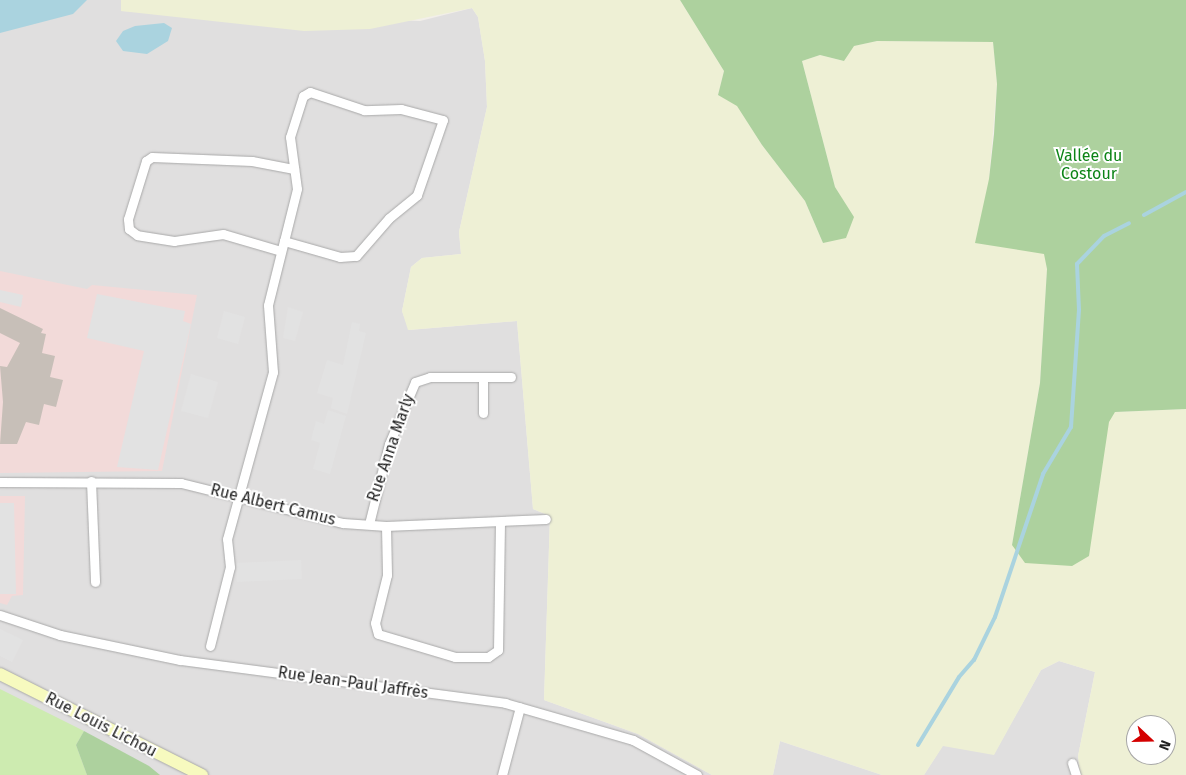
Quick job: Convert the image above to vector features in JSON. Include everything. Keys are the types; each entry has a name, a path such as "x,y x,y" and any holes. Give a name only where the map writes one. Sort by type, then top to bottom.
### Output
{"main road":[{"name":"Rue Louis Lichou","path":"0,674 202,775"}],"street":[{"path":"210,646 230,567 227,539 273,372 268,305 281,251 297,189 290,137 297,107 310,92 364,110 401,108 443,120 417,195 389,218 356,256 340,256 284,241"},
{"path":"281,251 222,234 174,241 138,235 130,229 128,219 146,161 152,157 252,161 294,170"},
{"name":"Rue Anna Marly","path":"369,524 389,444 414,382 430,377 511,377"},
{"path":"482,377 483,413"},
{"path":"91,481 95,582"},
{"name":"Rue Albert Camus","path":"0,482 91,481 181,483 239,495 343,523 386,526 500,523 546,519"},
{"path":"386,526 387,575 375,624 378,634 455,657 488,658 498,650 500,523"},
{"name":"Rue Jean-Paul Jaffrès","path":"0,615 60,635 180,660 520,707 633,740 695,775"},
{"path":"502,775 520,707"},
{"path":"1072,762 1076,775"}],"shaded area":[{"path":"0,0 121,0 121,11 420,21 472,8 478,17 485,61 487,107 459,232 461,254 422,258 411,267 402,311 409,330 517,321 533,509 550,516 544,700 638,734 712,775 0,775"},
{"path":"0,271 87,289 92,285 197,295 162,471 0,473"},
{"path":"0,290 23,295 21,307 0,302"},
{"path":"97,294 185,311 183,321 191,324 158,470 117,467 144,351 87,338"},
{"path":"288,307 303,312 295,341 283,338"},
{"path":"224,311 245,317 238,344 217,338"},
{"path":"352,322 360,324 359,331 366,333 347,414 331,408 333,398 317,393 327,360 343,365"},
{"path":"191,374 218,382 208,418 181,411"},
{"path":"328,410 346,416 330,474 313,469 320,443 311,440 316,421 324,424"},
{"path":"0,496 25,496 23,595 12,596 7,605 0,603"},
{"path":"0,503 14,503 16,594 0,594"},
{"path":"301,560 302,579 237,582 236,563"},
{"path":"0,629 23,640 12,662 0,656"},
{"path":"1059,661 1095,672 1078,756 1080,775 924,775 943,745 994,754 1041,670"},
{"path":"780,741 882,775 773,775"}],"green space":[{"path":"121,0 680,0 724,71 718,95 737,105 762,145 805,201 823,243 853,217 835,187 802,61 820,55 844,61 853,46 877,41 993,42 997,84 989,179 1045,254 1047,269 1040,383 1012,545 1115,412 1186,409 1186,775 1080,775 1078,756 1095,672 1059,661 1041,670 994,755 943,746 924,775 882,775 780,741 773,775 712,775 638,734 544,700 550,516 533,509 517,321 408,330 402,311 411,267 422,258 461,254 459,232 487,107 485,61 478,17 472,8 370,29 304,31 121,11"},
{"name":"Vallée du Costour","path":"680,0 1186,0 1186,409 1115,412 1109,422 1089,556 1072,566 1025,563 1012,545 1040,383 1047,269 1044,254 975,243 989,179 994,134 997,84 993,42 877,41 854,46 844,61 820,55 802,61 835,187 854,217 846,238 823,243 805,201 762,145 737,106 718,95 724,71"},
{"path":"0,689 84,731 76,745 87,775 0,775"},
{"path":"84,731 149,766 160,775 87,775 76,745"}],"water":[{"path":"0,0 87,0 73,14 0,33"},
{"path":"164,23 172,28 168,41 147,54 123,51 116,41 123,31 135,26"}],"building":[{"path":"0,308 43,329 41,333 46,334 42,353 55,356 50,377 63,380 56,407 44,404 39,425 26,422 17,444 0,444 3,402 0,366 7,367 20,343 0,333"}],"waterway":[{"path":"1144,215 1186,192"},
{"path":"918,745 959,677 974,660 995,617 1043,474 1071,427 1079,310 1077,264 1104,236 1129,223"}]}
